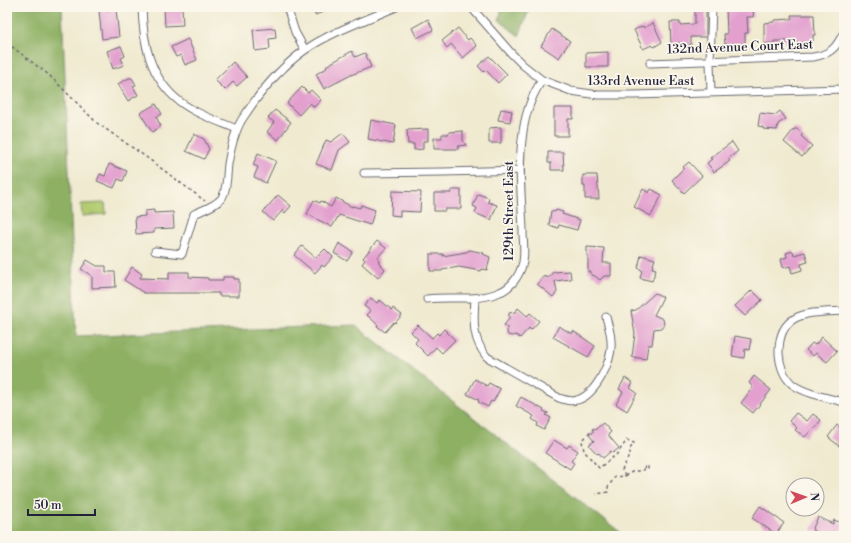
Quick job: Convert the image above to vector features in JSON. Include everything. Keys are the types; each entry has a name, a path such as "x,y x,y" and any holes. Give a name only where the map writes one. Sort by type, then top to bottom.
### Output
{"street":[{"path":"142,7 145,42 160,80 179,101 212,119 236,129"},
{"path":"287,7 295,32 305,50"},
{"path":"155,251 182,254 194,214 221,199 225,193 236,129 244,116 275,77 305,50 324,39 396,7"},
{"name":"133rd Avenue East","path":"471,7 511,53 542,80 571,91 598,95 633,96 844,89"},
{"path":"711,93 710,61 712,7"},
{"name":"132nd Avenue Court East","path":"650,63 824,55 835,47 844,32"},
{"name":"129th Street East","path":"427,299 444,297 475,298 494,294 508,287 518,277 523,264 523,210 520,170 521,141 530,101 542,80"},
{"path":"364,173 520,170"},
{"path":"475,298 474,327 476,340 481,350 487,357 559,398 567,400 576,401 586,395 607,367 612,342 606,317"},
{"path":"844,311 804,314 792,320 784,330 779,342 780,367 793,385 817,395 844,402"}],"path":[{"path":"7,43 49,75 97,123 198,195 210,206"},
{"path":"594,428 582,441 584,451 599,468 617,454 627,440 634,443 630,449 630,454 622,470 625,476"},
{"path":"596,494 608,492 608,487 615,477 625,476 632,472 644,470"}],"green space":[{"path":"7,7 62,7 76,336 355,325 625,536 7,536"},
{"path":"502,7 532,7 529,10 519,36 499,20"},
{"path":"105,203 106,214 82,216 81,204"}],"building":[{"path":"164,7 182,7 183,25 165,26"},
{"path":"312,7 334,7 334,8 315,15"},
{"path":"695,7 706,7 706,37 691,37 691,45 680,46 680,43 671,44 670,22 680,22 680,25 695,24"},
{"path":"726,7 754,7 753,17 747,17 748,33 745,33 745,44 725,44 724,34 727,34"},
{"path":"116,9 119,37 102,39 99,11"},
{"path":"791,15 814,15 815,35 813,35 813,42 795,43 795,41 774,41 774,43 764,44 764,23 774,22 774,20 792,19"},
{"path":"428,19 433,30 417,38 412,28"},
{"path":"653,23 662,42 654,47 652,45 643,49 634,30 643,26 644,28"},
{"path":"275,28 276,38 269,39 270,49 255,51 253,30"},
{"path":"458,28 468,40 470,38 477,46 463,58 451,44 447,48 442,41"},
{"path":"552,29 570,41 559,58 541,46"},
{"path":"188,39 197,60 185,65 181,55 176,57 171,47"},
{"path":"121,46 125,56 121,58 124,65 113,69 107,51"},
{"path":"352,51 355,57 365,53 371,67 351,75 324,89 316,74 327,68 326,66"},
{"path":"608,52 608,67 586,67 586,53"},
{"path":"489,56 507,74 498,83 486,70 484,72 478,66"},
{"path":"233,62 247,77 237,86 233,82 225,90 215,80"},
{"path":"132,78 136,85 133,86 138,95 128,101 118,84"},
{"path":"302,87 308,93 311,90 321,100 314,107 310,103 299,115 287,103"},
{"path":"156,104 162,114 156,117 161,126 152,132 140,113"},
{"path":"554,108 573,108 573,119 568,119 568,136 554,136"},
{"path":"501,109 512,111 510,122 498,120"},
{"path":"275,110 291,122 278,140 267,132 274,122 268,118"},
{"path":"780,111 786,119 778,124 777,130 763,129 763,127 758,126 760,113 775,115"},
{"path":"371,120 396,125 393,144 368,139"},
{"path":"501,127 501,143 489,143 489,128"},
{"path":"428,129 428,141 423,141 423,149 414,150 414,144 408,144 407,130"},
{"path":"794,129 797,129 803,134 801,136 812,146 802,157 784,142"},
{"path":"463,131 463,140 466,145 458,146 458,149 434,149 434,138 442,138 442,134 449,134 449,132"},
{"path":"343,133 350,142 339,150 332,170 316,164 326,140 331,142"},
{"path":"194,134 204,139 209,149 204,159 186,151"},
{"path":"732,142 738,151 728,159 730,161 714,172 707,163 712,159 710,158"},
{"path":"548,152 563,152 564,170 551,170 551,163 548,163"},
{"path":"258,153 276,161 266,183 254,177 258,167 253,165"},
{"path":"689,162 702,176 684,193 672,180"},
{"path":"109,164 127,171 123,181 118,179 114,188 97,181 100,174 105,176"},
{"path":"583,175 597,175 599,199 585,199"},
{"path":"643,189 649,193 651,189 662,195 651,216 634,207"},
{"path":"451,190 461,190 461,209 434,211 434,193 451,193"},
{"path":"392,191 421,192 420,212 400,211 400,216 391,215"},
{"path":"478,194 489,198 488,202 497,205 491,220 475,213 477,208 473,206"},
{"path":"278,195 291,206 285,213 283,210 273,221 263,212"},
{"path":"336,198 352,207 360,208 361,205 375,210 370,225 339,215 332,227 307,214 314,200 320,203 321,201 331,207"},
{"path":"154,210 154,213 173,212 174,228 154,229 154,233 136,234 135,217 145,216 145,211"},
{"path":"556,210 563,212 562,214 580,220 577,230 559,225 558,228 549,225 551,211 555,212"},
{"path":"377,241 386,248 378,257 379,263 385,269 378,278 362,264 365,260 363,258"},
{"path":"339,243 353,252 347,261 334,253"},
{"path":"302,246 316,258 325,249 333,257 324,267 322,265 315,273 294,255"},
{"path":"587,247 604,248 603,263 611,263 611,276 604,276 600,280 591,275 591,272 588,272"},
{"path":"470,250 484,253 483,254 490,257 487,270 482,269 481,271 459,267 442,271 430,271 430,254 443,254 443,256"},
{"path":"793,251 794,255 805,252 808,262 801,264 802,270 792,273 790,266 783,268 781,259 787,257 786,253"},
{"path":"641,255 655,259 652,268 656,269 652,281 640,278 642,270 638,268"},
{"path":"87,260 97,266 106,266 106,272 115,272 116,287 92,288 92,276 81,269"},
{"path":"132,267 142,274 140,278 169,279 169,272 189,272 189,277 208,278 208,280 223,280 223,277 234,277 234,279 239,279 239,296 219,296 219,293 144,293 124,280"},
{"path":"570,271 571,279 555,281 557,292 553,297 537,284 544,276 548,278 553,272"},
{"path":"752,290 762,300 745,316 735,306"},
{"path":"655,293 663,297 654,315 663,319 664,324 661,328 654,329 652,345 648,345 646,359 632,357 635,334 631,311 636,310"},
{"path":"371,298 377,303 380,300 392,310 393,308 402,315 385,332 367,315 371,311 364,306"},
{"path":"518,308 527,316 530,313 539,321 531,330 529,328 520,338 516,335 508,335 507,327 504,325 509,319 509,313 515,312"},
{"path":"418,325 432,338 437,333 439,335 444,329 455,340 442,353 436,347 428,356 415,343 418,339 411,332"},
{"path":"559,326 572,334 573,331 595,346 588,357 553,337"},
{"path":"735,336 751,339 749,350 745,349 744,358 732,356"},
{"path":"822,337 837,351 827,362 816,353 813,356 806,350 812,343 815,345"},
{"path":"754,376 771,390 753,413 741,403 753,387 749,383"},
{"path":"625,378 633,383 630,388 637,393 627,411 616,404 623,392 619,389"},
{"path":"475,379 487,386 489,383 500,389 493,402 491,401 488,407 478,402 479,400 467,394"},
{"path":"521,397 548,413 546,415 551,418 544,430 537,426 538,423 532,419 534,416 516,406"},
{"path":"796,413 807,421 813,414 821,420 805,437 795,430 797,428 789,421"},
{"path":"603,423 611,432 608,435 619,448 613,453 611,451 603,458 589,445 594,441 589,435"},
{"path":"837,425 844,431 844,450 828,437"},
{"path":"554,440 567,448 569,445 578,451 571,461 574,463 570,469 545,453"},
{"path":"760,506 784,523 776,534 752,518"},
{"path":"818,517 833,524 834,520 844,524 838,536 824,536 812,530"}]}
